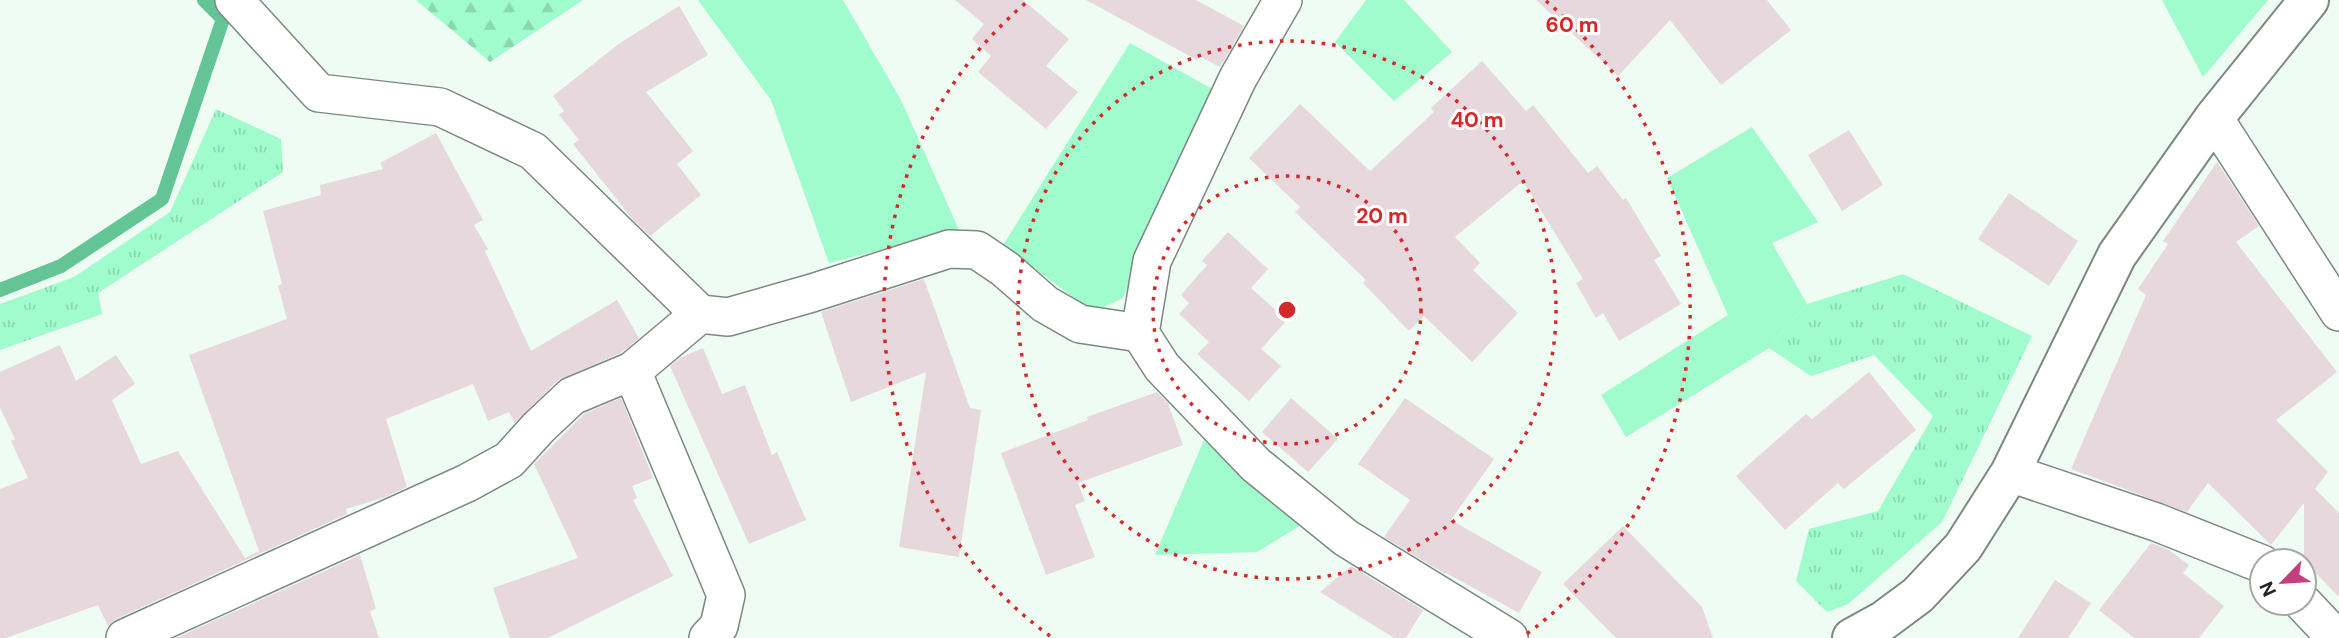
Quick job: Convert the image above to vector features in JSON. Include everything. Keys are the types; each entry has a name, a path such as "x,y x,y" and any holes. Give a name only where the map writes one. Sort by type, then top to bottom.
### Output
{"street":[{"path":"234,0 319,93 440,107 533,151 700,314 728,317 949,249 977,250 1005,269 1045,304 1080,324 1140,332"},
{"path":"1852,638 1883,621 1917,595 1963,547 2010,473 2117,255 2214,118 2309,0"},
{"path":"1272,8 1152,261 1140,332 1162,367 1256,465 1346,538 1509,638"},
{"path":"2214,118 2339,312"},
{"path":"125,638 467,483 509,460 539,427 572,397 632,370 700,314"},
{"path":"632,370 726,595 719,626 708,638"},
{"path":"2010,473 2156,522 2248,558"},
{"path":"2316,617 2336,638"}],"green space":[{"path":"416,0 583,0 490,62"},
{"path":"698,0 843,0 901,100 959,230 829,263 771,100"},
{"path":"1366,0 1404,0 1452,52 1394,101 1335,42"},
{"path":"2162,0 2268,0 2203,77"},
{"path":"1130,43 1212,89 1123,298 1093,312 1003,245"},
{"path":"216,109 281,139 283,172 98,293 102,314 0,350 0,304 74,277 170,212"},
{"path":"1752,127 1818,222 1772,243 1807,304 1769,348 1626,437 1601,395 1728,315 1667,178"},
{"path":"1903,274 2032,336 1942,522 1848,604 1827,612 1796,581 1809,529 1878,511 1933,416 1874,355 1811,376 1769,348 1807,304"},
{"path":"1204,440 1301,525 1257,552 1155,555"}],"building":[{"path":"955,0 1023,0 1069,39 1046,66 1078,92 1046,129 978,72 991,56 972,39 984,24"},
{"path":"1086,0 1196,0 1244,26 1220,67 1199,56 1197,60"},
{"path":"1536,0 1767,0 1791,30 1721,85 1670,20 1618,76"},
{"path":"679,6 708,55 646,92 693,151 677,164 701,195 650,236 634,221 573,144 579,140 559,115 564,111 553,96 620,43"},
{"path":"1482,61 1526,111 1533,105 1588,173 1597,166 1623,200 1626,198 1661,256 1654,260 1681,304 1619,341 1603,313 1596,318 1576,283 1583,279 1523,181 1455,237 1480,263 1473,270 1518,313 1472,362 1424,316 1409,331 1363,283 1366,280 1295,212 1300,207 1249,158 1300,104 1370,171 1434,112 1431,108"},
{"path":"1849,130 1883,185 1842,211 1808,155"},
{"path":"436,133 483,220 474,225 488,249 485,251 531,351 617,300 639,338 621,353 558,380 515,423 509,412 488,421 473,384 386,419 407,487 383,498 346,509 347,514 116,619 108,626 98,605 0,638 0,489 28,478 11,441 15,439 0,408 0,372 60,345 76,381 116,355 135,384 112,400 141,464 178,451 245,558 259,551 189,355 287,319 278,286 282,284 263,211 321,195 320,185 383,169 380,163"},
{"path":"2217,162 2259,226 2236,242 2337,372 2276,420 2328,472 2315,489 2339,513 2339,597 2318,575 2318,547 2304,547 2304,503 2271,545 2208,483 2187,512 2071,469 2146,295 2138,289 2168,244 2163,241"},
{"path":"2009,193 2078,241 2049,286 1978,239"},
{"path":"1228,232 1268,269 1251,288 1287,320 1261,349 1281,366 1249,401 1197,354 1209,342 1179,314 1189,303 1181,295 1207,265 1202,261"},
{"path":"924,279 970,408 981,410 959,557 899,547 926,372 851,402 821,312"},
{"path":"703,348 722,394 745,385 772,455 777,452 806,520 749,544 670,366 680,358"},
{"path":"1869,372 1916,430 1844,489 1838,483 1785,530 1736,476 1806,414 1812,419"},
{"path":"1157,392 1168,403 1183,445 1078,483 1085,501 1075,505 1095,557 1046,575 1001,453 1088,420 1087,417"},
{"path":"621,398 653,478 632,486 637,498 633,500 673,576 548,638 510,638 493,588 578,558 534,464 584,414"},
{"path":"1291,398 1338,439 1308,472 1262,432"},
{"path":"1405,398 1494,459 1451,520 1542,572 1519,613 1445,574 1384,537 1410,500 1358,464"},
{"path":"1623,526 1702,607 1713,638 1616,638 1563,584"},
{"path":"2151,543 2169,550 2189,565 2183,573 2224,606 2199,638 2134,638 2099,610"},
{"path":"360,555 376,609 370,611 379,638 176,638"},
{"path":"1351,566 1423,610 1406,638 1394,638 1320,592"},
{"path":"2055,580 2091,603 2068,638 2018,638"}],"waterway":[{"path":"0,290 61,266 162,199 223,19 204,0"}]}
